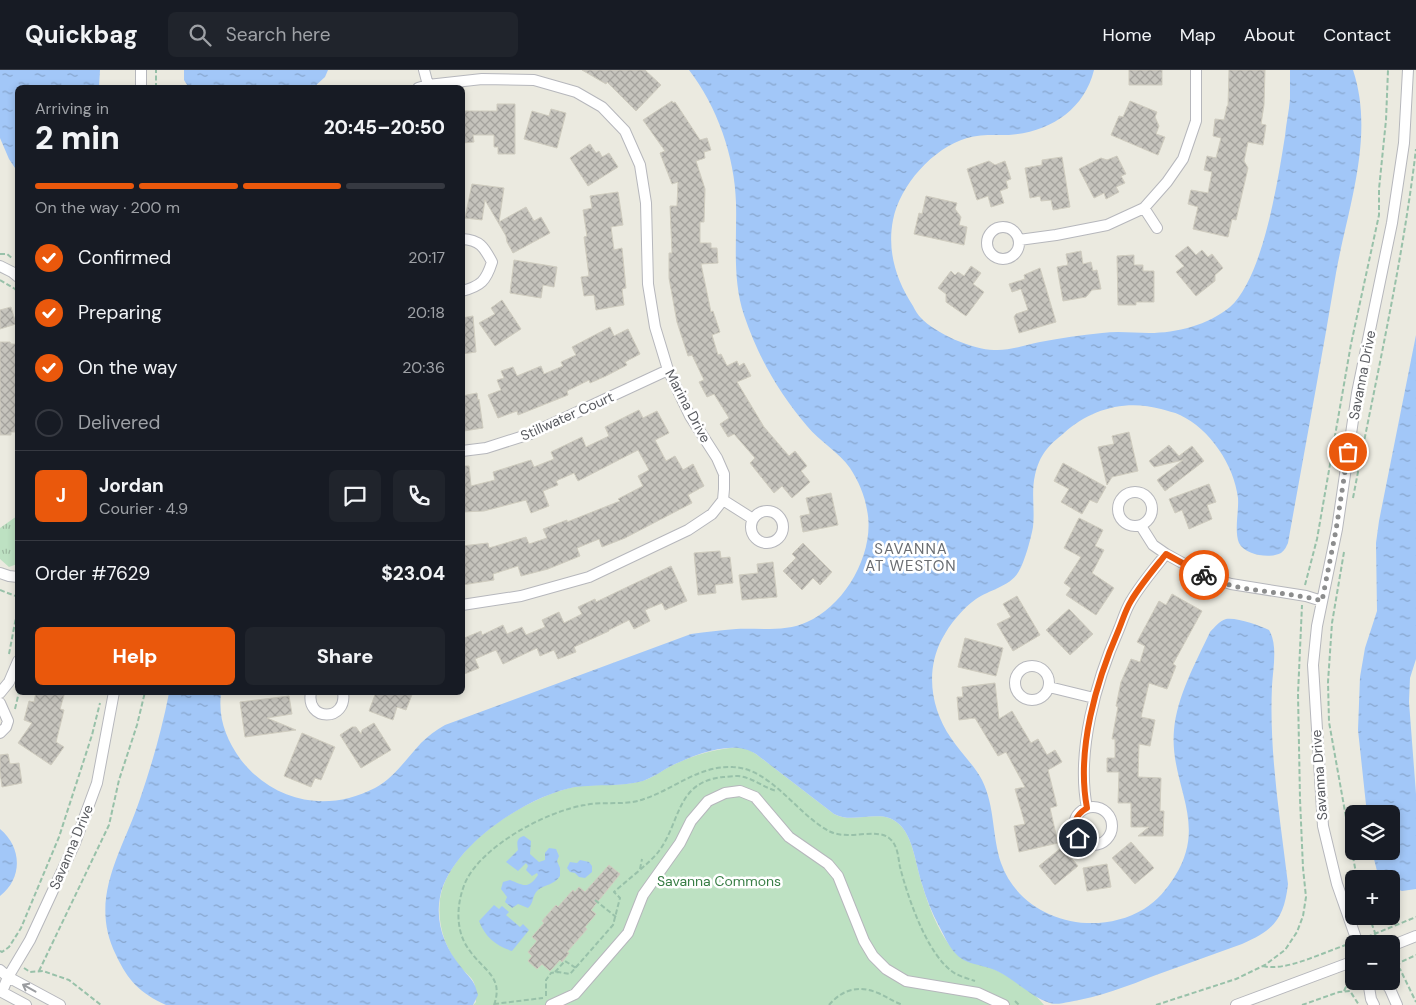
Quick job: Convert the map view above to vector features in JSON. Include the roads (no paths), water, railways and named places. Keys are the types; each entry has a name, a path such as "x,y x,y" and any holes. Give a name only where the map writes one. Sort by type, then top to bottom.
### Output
{"street":[{"path":"141,70 141,85"},
{"path":"423,85 424,70"},
{"path":"1019,240 1107,225 1144,208 1167,182 1183,159 1196,121 1196,70"},
{"name":"Savanna Drive","path":"1355,935 1337,884 1323,826 1313,665 1317,626 1336,530 1357,393 1390,233 1402,161 1408,70"},
{"name":"Marina Drive","path":"431,85 482,79 534,80 576,92 602,107 625,131 640,165 646,203 648,284 655,327 668,370 690,416 717,458 724,474 722,500"},
{"path":"1144,208 1157,228"},
{"path":"465,239 474,240 485,249 492,262 487,277 476,288 465,290"},
{"path":"0,266 15,274"},
{"name":"Stillwater Court","path":"465,451 486,448 530,434 668,370"},
{"path":"465,605 521,596 589,577 688,530 712,514 722,500 753,519"},
{"path":"1141,526 1153,545 1208,577 1231,584 1306,596 1322,601"},
{"path":"1087,808 1084,759 1094,698 1130,602 1166,554"},
{"path":"0,573 15,577"},
{"path":"0,693 9,682 13,661"},
{"path":"1049,687 1094,698"},
{"name":"Savanna Drive","path":"1,991 4,973 17,962 30,940 76,842 97,783 113,695"},
{"path":"310,695 313,708 317,712 327,715 337,712 341,708 343,695"},
{"path":"0,703 8,721 6,727 0,733"},
{"path":"551,1005 575,994 628,933 643,895 680,843 691,821 708,801 725,793 740,791 755,797 790,837 828,864 838,876 864,941 873,956 886,969 906,981 978,993 1009,1003"},
{"path":"1400,942 1416,936"},
{"path":"1236,1005 1345,964"},
{"path":"4,973 60,1005"},
{"path":"1370,990 1374,1005"},
{"path":"1390,990 1398,1005"},
{"path":"1,991 26,1005"}],"water":[{"path":"0,70 100,70 99,85 15,85 15,168 0,138"},
{"path":"184,70 328,70 325,77 316,85 187,85 184,80"},
{"path":"689,70 1094,70 1082,97 1074,107 1051,124 1024,133 967,138 942,150 930,159 911,181 897,207 891,232 894,265 902,286 918,314 927,324 955,340 985,349 1000,350 1094,334 1114,332 1160,333 1181,330 1212,319 1230,307 1242,293 1252,274 1267,227 1285,136 1290,99 1290,70 1353,70 1359,95 1361,120 1357,171 1336,273 1288,543 1284,550 1276,555 1264,556 1252,553 1239,543 1236,486 1219,449 1201,429 1180,415 1148,406 1135,405 1109,408 1097,412 1074,425 1045,451 1037,468 1034,481 1033,527 1021,567 1011,580 976,599 966,607 942,639 933,664 933,690 939,715 944,727 982,780 989,800 998,853 1011,883 1025,898 1042,911 1061,919 1082,923 1103,922 1124,918 1144,909 1153,902 1172,881 1185,856 1188,820 1174,750 1174,730 1183,692 1210,632 1217,624 1226,619 1248,622 1269,630 1274,650 1271,711 1272,736 1288,884 1284,906 1276,922 1262,934 1242,944 1124,987 1080,1000 1050,1003 1038,998 999,972 966,961 953,951 932,911 908,836 899,824 892,819 884,817 850,818 834,814 756,754 737,748 726,748 693,757 643,781 627,784 575,787 556,792 514,812 474,842 447,878 440,897 439,907 440,926 446,943 455,960 473,982 478,995 473,1005 166,1005 149,996 125,972 108,934 105,914 111,876 149,773 169,695 221,695 222,720 227,736 241,760 254,774 269,786 285,794 302,799 338,800 357,796 382,784 394,774 424,740 445,725 691,634 719,630 772,629 799,625 821,614 834,604 855,576 867,543 869,526 863,494 846,462 812,432 787,401 763,360 744,315 736,274 736,203 732,168 723,133 699,84"},
{"path":"1416,335 1416,659 1410,678 1409,702 1416,794 1416,889 1402,891 1400,890 1400,870 1377,870 1374,860 1400,860 1400,805 1366,805 1358,730 1360,677 1365,648 1377,611 1376,543"},
{"path":"0,829 13,845 17,862 13,880 8,889 0,896"},
{"path":"524,836 531,841 530,854 539,862 545,860 545,853 549,848 556,849 559,856 557,861 560,868 560,876 555,881 538,890 528,908 518,904 512,908 505,902 507,897 501,889 503,882 510,880 525,885 531,883 538,875 537,873 532,876 526,870 528,866 526,863 518,871 506,862 518,850 518,839"},
{"path":"580,860 589,862 592,866 592,872 585,878 570,872 567,868 570,862 577,863"},
{"path":"494,905 499,909 502,906 509,912 506,915 520,927 523,924 529,930 512,951 492,940 484,932 479,921"}],"district":[{"name":"SAVANNA AT WESTON","path":"911,558"}],"park label":[{"name":"Savanna Commons","path":"719,881"}]}
